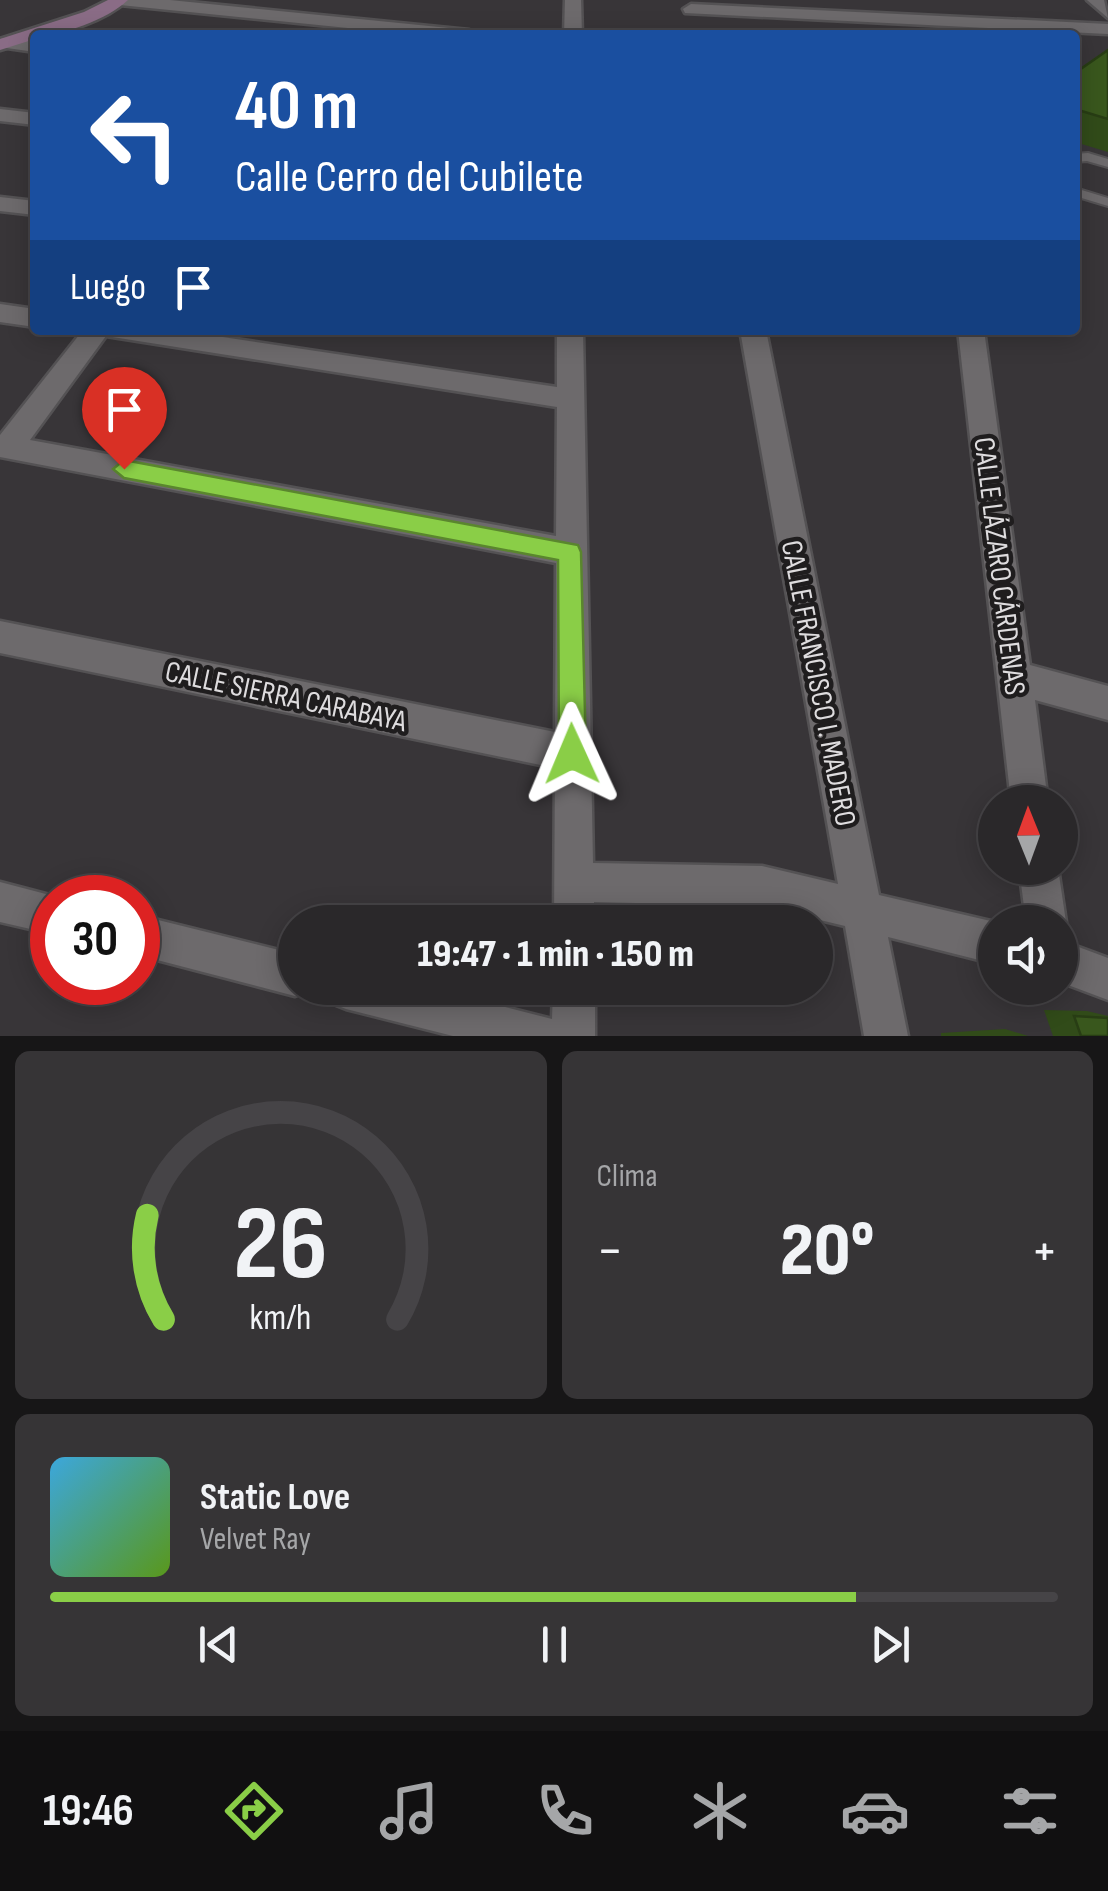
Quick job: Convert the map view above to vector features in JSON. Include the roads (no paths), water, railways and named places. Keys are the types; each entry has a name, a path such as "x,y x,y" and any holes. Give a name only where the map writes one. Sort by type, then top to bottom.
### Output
{"street":[{"path":"2,39 80,0"},
{"path":"35,30 102,12 120,0 419,30"},
{"path":"573,0 573,30"},
{"path":"976,0 994,30"},
{"path":"1095,0 1108,13"},
{"path":"691,10 994,30 1108,29"},
{"path":"2,39 30,31"},
{"path":"2,39 30,46"},
{"path":"0,115 30,118"},
{"path":"0,204 30,207"},
{"path":"0,313 30,317"},
{"path":"93,335 4,447 570,552"},
{"path":"148,335 570,399"},
{"path":"570,335 574,905"},
{"name":"CALLE FRANCISCO I. MADERO","path":"754,335 886,1036"},
{"name":"CALLE LÁZARO CÁRDENAS","path":"972,335 1028,785"},
{"name":"CALLE SIERRA CARABAYA","path":"0,637 572,754"},
{"path":"1014,678 1108,703"},
{"path":"574,882 762,886 978,939"},
{"path":"0,902 30,909"},
{"path":"160,941 278,971"},
{"path":"1078,967 1108,979"},
{"path":"415,1005 540,1036"},
{"path":"573,1036 574,1005"}],"lane":[{"path":"1080,158 1108,163"},
{"path":"1080,194 1108,202"}]}
